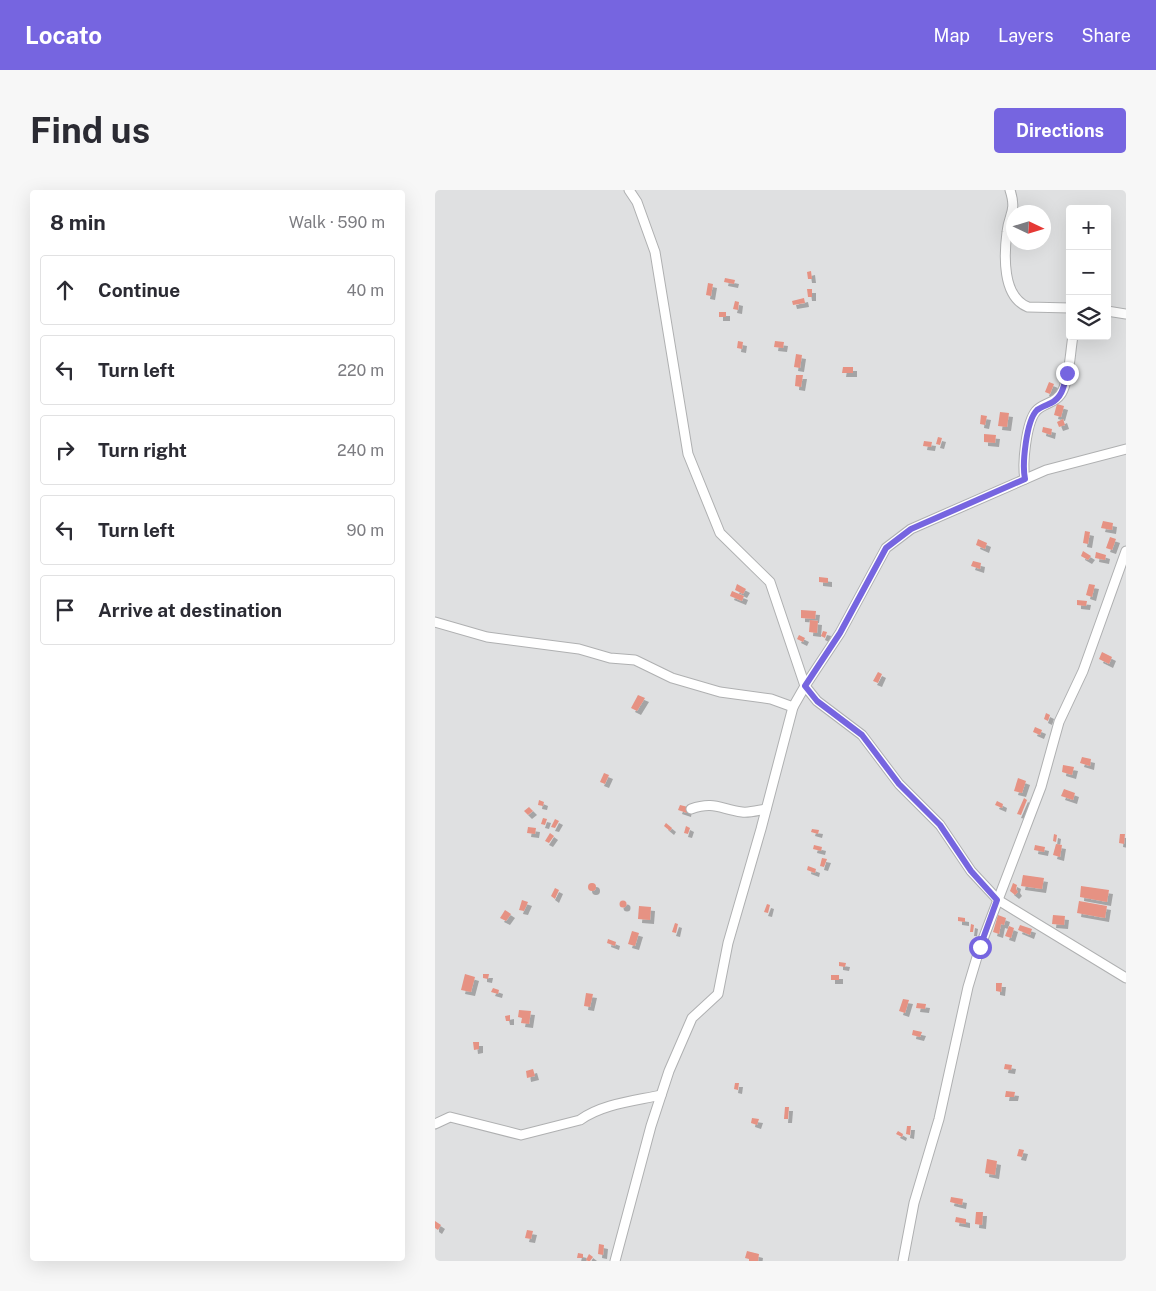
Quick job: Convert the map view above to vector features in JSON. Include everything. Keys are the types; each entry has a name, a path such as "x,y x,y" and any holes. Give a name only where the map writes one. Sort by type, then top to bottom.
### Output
{"street":[{"path":"629,190 637,202 655,252 688,454 720,533 770,582 805,686 817,701 862,735 899,784 940,825 971,871 997,900 1126,978"},
{"path":"1010,190 1014,206 1007,228 1006,250 1010,287 1022,304 1028,307 1066,308"},
{"path":"1111,312 1126,314"},
{"path":"1025,479 1023,462 1027,434 1036,411 1057,399 1063,390 1072,340"},
{"path":"615,1261 651,1126 669,1071 692,1018 718,994 728,943 793,707 840,633 886,548 911,529 1046,470 1126,448"},
{"path":"903,1261 914,1203 939,1119 968,987 980,947 1041,787 1059,722 1083,670 1126,551"},
{"path":"435,622 487,636 579,649 610,658 635,660 672,678 720,692 771,699 793,707"},
{"path":"691,809 704,804 743,812 766,810"},
{"path":"435,1124 450,1117 521,1135 580,1120 588,1114 617,1104 661,1095"}],"building":[{"path":"811,271 812,279 808,279 807,272"},
{"path":"725,278 735,280 734,284 724,282"},
{"path":"708,283 713,284 711,296 706,295"},
{"path":"807,289 812,289 812,297 808,297"},
{"path":"804,298 805,303 793,305 792,301"},
{"path":"735,301 739,302 738,310 733,309"},
{"path":"719,312 726,312 726,317 719,317"},
{"path":"738,341 743,342 742,349 737,348"},
{"path":"775,341 784,342 783,348 774,347"},
{"path":"796,354 802,355 800,368 794,367"},
{"path":"843,367 853,367 853,373 842,373"},
{"path":"796,375 803,375 801,387 795,386"},
{"path":"1049,382 1054,384 1050,394 1045,392"},
{"path":"1057,404 1064,406 1061,417 1054,415"},
{"path":"1000,412 1009,413 1007,427 998,426"},
{"path":"981,415 987,416 985,425 980,424"},
{"path":"1063,419 1065,425 1059,427 1057,422"},
{"path":"1043,427 1052,429 1051,435 1042,432"},
{"path":"984,434 996,435 995,443 984,442"},
{"path":"938,437 942,438 940,445 936,444"},
{"path":"924,441 932,442 931,447 923,446"},
{"path":"1103,521 1113,523 1112,530 1101,528"},
{"path":"1085,531 1090,532 1088,544 1083,543"},
{"path":"1110,537 1116,539 1112,550 1106,548"},
{"path":"978,539 987,543 985,549 976,545"},
{"path":"1083,551 1091,556 1088,560 1081,556"},
{"path":"1096,552 1106,555 1105,560 1095,558"},
{"path":"973,561 981,563 980,569 971,566"},
{"path":"819,577 828,578 828,583 819,582"},
{"path":"737,584 746,589 743,594 735,590"},
{"path":"1089,584 1095,585 1092,597 1086,595"},
{"path":"732,591 744,596 742,601 730,596"},
{"path":"1077,600 1087,601 1086,606 1077,605"},
{"path":"801,610 816,611 815,619 801,618"},
{"path":"810,620 818,621 817,633 809,632"},
{"path":"823,631 827,632 825,638 821,636"},
{"path":"799,635 805,638 803,642 797,639"},
{"path":"1102,652 1112,657 1109,664 1099,659"},
{"path":"878,672 882,674 878,683 873,681"},
{"path":"638,695 645,698 637,711 631,708"},
{"path":"1046,713 1050,715 1048,721 1044,719"},
{"path":"1035,727 1042,730 1040,735 1033,732"},
{"path":"1082,757 1091,759 1090,766 1080,763"},
{"path":"1063,765 1074,767 1072,775 1062,772"},
{"path":"604,773 609,775 605,784 600,782"},
{"path":"1018,778 1026,781 1022,793 1014,791"},
{"path":"1064,789 1075,793 1073,800 1061,796"},
{"path":"1024,798 1027,800 1021,815 1017,814"},
{"path":"539,800 544,802 543,806 538,805"},
{"path":"997,801 1003,804 1002,808 995,805"},
{"path":"680,805 688,807 687,813 678,810"},
{"path":"529,807 533,811 528,815 524,811"},
{"path":"543,818 547,819 545,825 541,824"},
{"path":"555,819 559,821 555,828 551,827"},
{"path":"666,823 672,828 670,831 664,826"},
{"path":"686,826 690,828 688,834 684,833"},
{"path":"528,827 536,828 535,834 527,833"},
{"path":"812,829 819,830 818,834 811,832"},
{"path":"550,833 554,836 549,843 545,841"},
{"path":"1054,834 1057,835 1056,842 1053,841"},
{"path":"1120,834 1125,834 1124,844 1119,843"},
{"path":"1056,844 1062,845 1060,857 1053,855"},
{"path":"814,845 822,847 821,851 813,849"},
{"path":"1035,845 1045,847 1044,852 1034,850"},
{"path":"822,858 827,859 824,867 820,866"},
{"path":"808,866 816,869 815,873 807,870"},
{"path":"1023,875 1044,878 1042,889 1021,886"},
{"path":"592,883 596,887 592,891 588,887"},
{"path":"1013,883 1017,885 1016,889 1018,892 1015,895 1010,891"},
{"path":"1081,886 1109,890 1107,902 1080,897"},
{"path":"555,888 559,890 555,899 551,896"},
{"path":"522,900 528,902 524,911 519,910"},
{"path":"623,901 626,904 623,907 620,904"},
{"path":"1079,901 1107,906 1105,918 1077,913"},
{"path":"767,904 770,905 768,913 764,912"},
{"path":"639,906 651,907 650,920 638,919"},
{"path":"505,910 511,914 506,921 500,918"},
{"path":"998,915 1006,918 1004,925 1001,924 999,934 993,932"},
{"path":"1053,915 1065,916 1064,925 1052,924"},
{"path":"958,917 965,918 965,922 958,921"},
{"path":"675,923 678,924 676,933 672,932"},
{"path":"971,924 974,925 973,932 970,932"},
{"path":"1020,925 1032,929 1030,935 1018,930"},
{"path":"1009,926 1014,928 1011,938 1005,936"},
{"path":"632,931 639,933 635,946 628,944"},
{"path":"608,939 616,942 615,946 607,943"},
{"path":"839,962 846,963 845,967 839,966"},
{"path":"465,974 475,977 471,992 461,990"},
{"path":"483,974 489,974 488,979 483,978"},
{"path":"831,975 839,975 839,980 831,980"},
{"path":"996,983 1002,983 1001,992 996,991"},
{"path":"493,988 499,990 498,994 491,992"},
{"path":"586,993 593,994 590,1007 584,1006"},
{"path":"903,999 909,1000 905,1013 899,1011"},
{"path":"917,1003 926,1004 925,1009 916,1008"},
{"path":"519,1010 531,1011 529,1024 521,1023 522,1018 518,1017"},
{"path":"510,1015 510,1021 506,1021 505,1016"},
{"path":"913,1030 922,1032 920,1037 912,1035"},
{"path":"473,1042 479,1042 479,1049 474,1050"},
{"path":"1005,1064 1012,1065 1011,1070 1004,1069"},
{"path":"533,1069 535,1076 527,1078 526,1071"},
{"path":"735,1083 739,1083 738,1090 734,1089"},
{"path":"1006,1091 1015,1092 1014,1097 1005,1097"},
{"path":"785,1107 789,1107 788,1119 784,1119"},
{"path":"752,1118 759,1119 757,1125 751,1123"},
{"path":"907,1126 911,1126 910,1135 906,1134"},
{"path":"898,1131 903,1134 902,1137 896,1134"},
{"path":"1019,1149 1024,1150 1022,1157 1017,1156"},
{"path":"987,1159 997,1161 995,1175 985,1173"},
{"path":"951,1197 963,1199 962,1205 950,1202"},
{"path":"976,1212 983,1212 982,1225 975,1224"},
{"path":"956,1217 966,1219 966,1224 955,1222"},
{"path":"435,1221 441,1225 438,1230 435,1228"},
{"path":"527,1230 533,1231 531,1239 525,1238"},
{"path":"599,1244 604,1245 603,1255 598,1254"},
{"path":"747,1251 759,1254 758,1261 749,1261 749,1259 745,1258"},
{"path":"578,1253 583,1254 583,1258 577,1258"},
{"path":"589,1254 593,1257 588,1261 586,1260"}],"route":[{"path":"980,947 997,900 971,871 940,825 899,784 862,735 817,701 805,686 840,633 886,548 911,529 1025,479 1023,462 1027,434 1033,417 1036,411 1057,399 1063,390 1067,373"}]}
